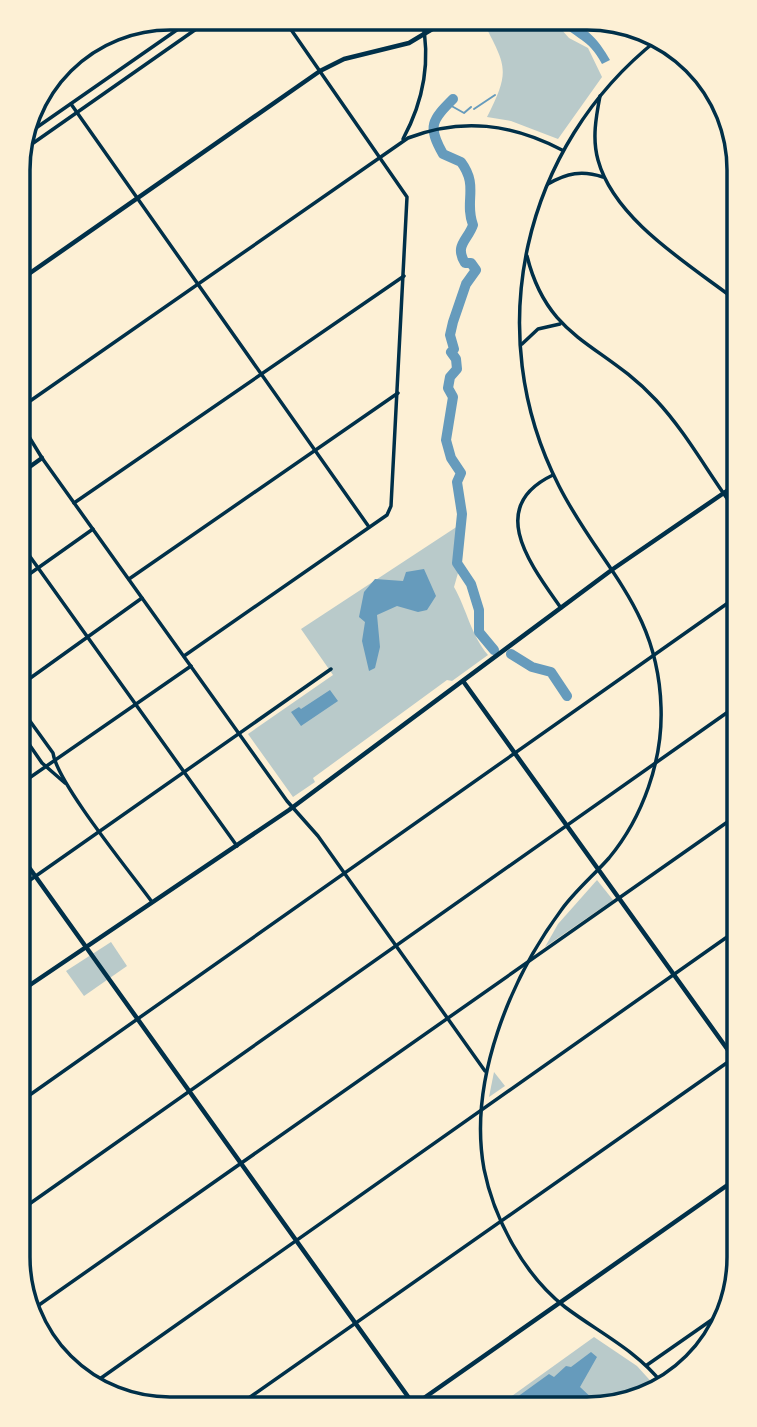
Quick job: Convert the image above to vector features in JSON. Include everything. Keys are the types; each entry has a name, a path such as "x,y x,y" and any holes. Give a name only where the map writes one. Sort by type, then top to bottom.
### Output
{"street":[{"path":"36,128 177,30"},
{"path":"32,144 195,30"},
{"path":"184,656 390,511 407,197 291,30"},
{"path":"402,141 419,102 426,65 425,30"},
{"path":"30,272 320,71 344,59 409,43 434,30"},
{"path":"651,45 620,70 601,94 562,149 546,185 535,215 526,254 521,285 520,346 529,408 553,475 578,520 639,611 654,655 661,705 655,764 628,829 598,869 562,908 528,962 506,1010 486,1072 479,1112 484,1170 501,1221 527,1265 560,1302 647,1365 658,1378"},
{"path":"601,94 595,145 604,177 658,241 727,293"},
{"path":"71,104 369,527"},
{"path":"30,401 402,141 420,134 474,124 508,127 562,149"},
{"path":"546,185 572,173 588,172 604,177"},
{"path":"526,254 537,289 560,324 645,389 672,419 727,499"},
{"path":"74,503 404,276"},
{"path":"520,346 538,329 560,324"},
{"path":"129,579 398,393"},
{"path":"30,438 191,666 486,1072"},
{"path":"30,467 42,458"},
{"path":"553,475 526,492 516,521 531,561 561,608"},
{"path":"30,985 294,807 613,569 727,491"},
{"path":"30,574 93,529"},
{"path":"30,557 237,846"},
{"path":"30,678 143,598"},
{"path":"30,1094 727,604"},
{"path":"30,777 191,666"},
{"path":"30,881 331,669"},
{"path":"463,681 727,1044"},
{"path":"30,1203 727,713"},
{"path":"30,721 53,753 54,761 68,787"},
{"path":"30,744 68,787 152,902"},
{"path":"38,1306 727,822"},
{"path":"30,869 408,1397"},
{"path":"99,1379 298,1242 727,937"},
{"path":"250,1397 727,1062"},
{"path":"425,1397 727,1185"},
{"path":"647,1365 714,1317"}],"shaded area":[{"path":"488,30 562,30 569,38 588,48 602,77 558,139 511,121 487,117 502,77 503,67"},
{"path":"464,522 462,559 454,587 477,639 488,655 452,681 447,680 313,778 315,782 293,797 248,734 333,675 301,629"},
{"path":"597,880 613,900 545,947 558,924"},
{"path":"111,942 127,966 84,996 66,971"},
{"path":"494,1072 505,1086 489,1097"},
{"path":"594,1337 637,1366 651,1382 633,1390 597,1397 510,1397"}],"water":[{"path":"568,30 586,30 601,45 610,60 602,64 587,44"},
{"path":"424,569 436,596 427,610 418,612 397,606 377,615 380,647 375,668 369,671 362,641 365,622 359,617 364,592 375,579 403,581 406,572"},
{"path":"330,690 338,701 301,726 291,712 299,707 301,709"},
{"path":"591,1352 597,1357 580,1387 591,1397 517,1397 549,1374 554,1377 566,1366 571,1367"}],"waterway":[{"path":"474,109 495,95"},
{"path":"453,99 436,118 434,130 443,154 461,162 469,179 473,225 461,252 465,263 471,263 476,270 466,284 450,335 454,349 451,352 456,359 457,369 450,377 448,388 453,397 446,440 451,458 461,473 457,482 462,514 457,563 471,584 479,610 479,632 494,650"},
{"path":"448,104 464,113 471,107"},
{"path":"511,654 532,667 551,672 567,696"}]}
